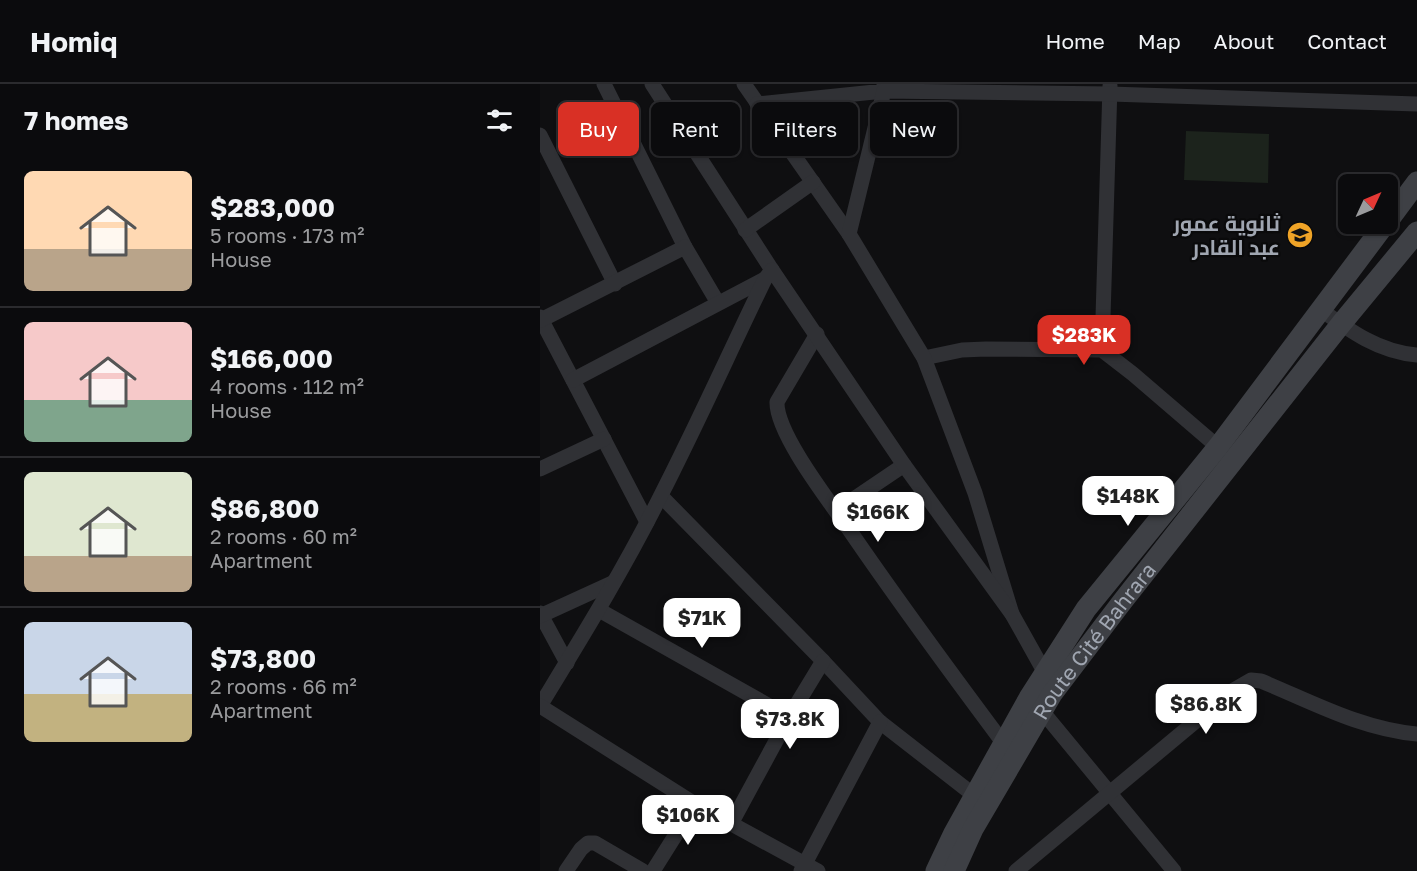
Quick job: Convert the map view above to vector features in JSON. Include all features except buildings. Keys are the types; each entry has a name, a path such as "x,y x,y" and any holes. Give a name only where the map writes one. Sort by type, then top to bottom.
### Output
{"main road":[{"path":"1398,207 1417,182"},
{"name":"Route Cité Bahrara","path":"954,871 973,829 1042,711 1052,679 1122,602 1341,324 1417,232"},
{"path":"936,871 954,833 1004,744 1052,679 1086,609 1218,447 1377,234"}],"street":[{"path":"604,84 685,247 718,303"},
{"path":"652,84 745,230 769,274 817,333 904,465 1012,614 1052,679"},
{"path":"744,84 757,102"},
{"path":"849,234 884,87"},
{"path":"773,102 884,87 1110,89 1417,104"},
{"path":"1102,350 1110,89"},
{"path":"540,135 615,284"},
{"path":"795,156 849,234 924,358 975,493 1012,614"},
{"path":"745,230 813,182"},
{"path":"647,522 573,380 542,326 685,247"},
{"path":"573,380 769,274"},
{"path":"769,274 661,496 599,610 540,706 695,804 808,869 880,722"},
{"path":"1320,309 1381,348 1417,355"},
{"path":"817,333 777,402 776,410 783,429 836,511 913,622 1004,744"},
{"path":"924,358 962,350 1102,350 1218,447"},
{"path":"540,469 604,439"},
{"path":"836,511 904,465"},
{"path":"661,496 824,661 880,722 975,796"},
{"path":"567,663 540,615 612,583"},
{"path":"599,610 789,717"},
{"path":"731,824 789,717 824,661"},
{"path":"1016,871 1232,692 1251,680 1261,681 1351,720 1396,732 1417,734"},
{"path":"1042,711 1174,871"},
{"path":"653,871 695,804"},
{"path":"566,871 580,849 588,843 595,843 643,871"}],"shaded area":[{"path":"1186,131 1269,134 1268,183 1184,180"}],"place":[{"name":"ثانوية عمور عبد القادر","path":"1300,235"}]}
